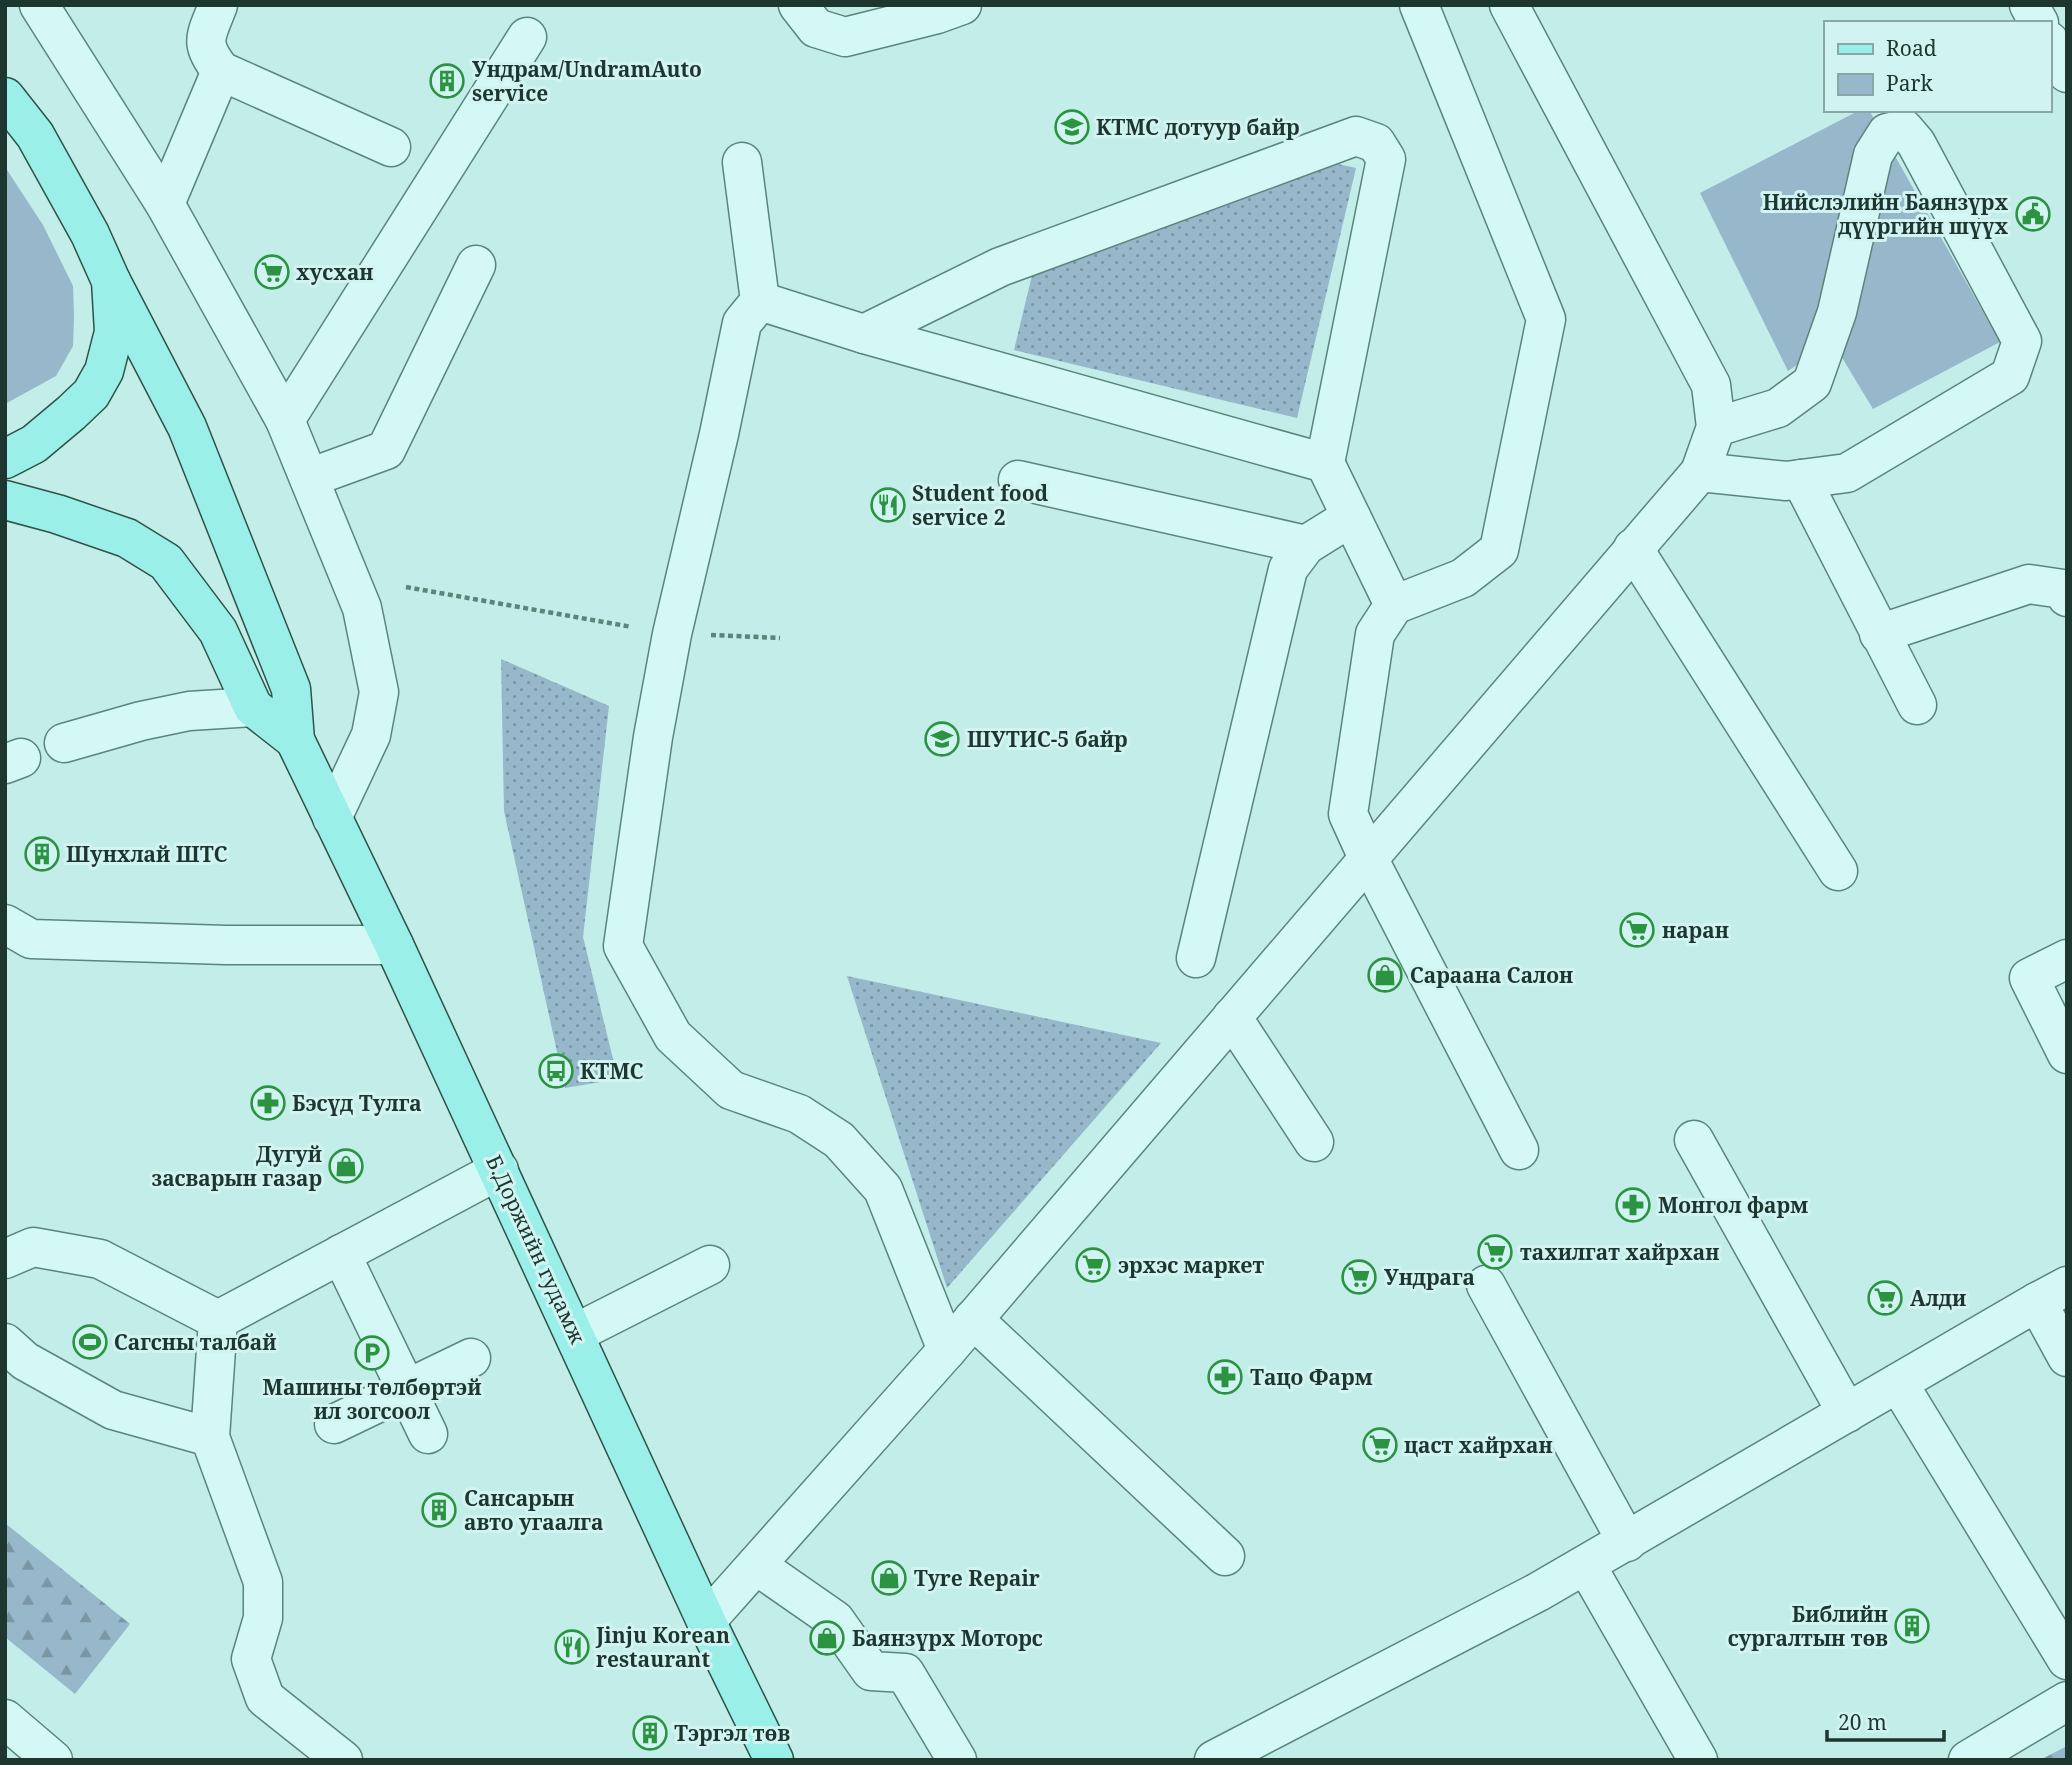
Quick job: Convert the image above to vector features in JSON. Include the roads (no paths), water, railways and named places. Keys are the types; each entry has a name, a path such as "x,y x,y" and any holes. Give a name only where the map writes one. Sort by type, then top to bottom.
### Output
{"main road":[{"path":"5,97 35,135 90,234 111,281 187,427 291,688 295,740"},
{"path":"5,459 34,444 91,394 104,371 114,332 111,281"},
{"path":"11,509 57,514 127,538 166,562 218,631 254,707 295,740"},
{"name":"Б.Доржийн гудамж","path":"295,740 394,945 706,1621 774,1760"}],"street":[{"path":"39,5 165,204 285,420 362,608 379,692 371,735 332,818"},
{"path":"218,5 205,40 208,55 221,71 391,147"},
{"path":"798,5 816,28 845,37 962,5"},
{"path":"1419,5 1546,319 1499,550 1463,578 1394,605 1375,634 1348,814 1368,858 1519,1150"},
{"path":"706,1621 947,1350 1700,472 1716,426 1711,386 1509,5"},
{"path":"2029,5 2038,21"},
{"path":"285,420 527,37"},
{"path":"2051,45 2067,73"},
{"path":"165,204 221,71"},
{"path":"1700,472 1786,481 1847,473 2010,376 2022,341 1916,143 1904,129 1887,133 1873,155 1837,313 1812,383 1779,408 1716,426"},
{"path":"864,334 1000,267 1356,136 1376,143 1386,159 1325,463 1394,605"},
{"path":"741,162 760,301 742,323 672,634 653,737 623,946 673,1036 731,1090 799,1114 839,1140 883,1189 947,1350"},
{"path":"309,478 386,450 476,265"},
{"path":"760,301 864,334 1325,463"},
{"path":"1801,479 1917,705"},
{"path":"1018,480 1306,545"},
{"path":"1196,958 1288,569 1306,545 1351,517"},
{"path":"1633,548 1838,871"},
{"path":"1879,634 2029,584 2065,591"},
{"path":"64,743 141,721 189,711 254,707"},
{"path":"5,924 31,939 226,946 394,945"},
{"path":"2067,959 2029,978 2067,1054"},
{"path":"1232,1017 1314,1142"},
{"path":"1693,1140 1847,1413"},
{"path":"218,1320 499,1170"},
{"path":"5,1259 33,1247 100,1259 218,1320"},
{"path":"341,1254 428,1434"},
{"path":"575,1334 710,1265"},
{"path":"1486,1285 1627,1542"},
{"path":"1214,1760 1586,1565 2052,1294 2067,1357"},
{"path":"973,1319 1225,1556"},
{"path":"218,1320 209,1437 263,1582 263,1618 251,1659 265,1698 343,1760"},
{"path":"5,1343 25,1361 113,1410 209,1437"},
{"path":"334,1424 471,1357"},
{"path":"1898,1382 2067,1660"},
{"path":"756,1565 835,1620 871,1671 905,1673 957,1760"},
{"path":"1586,1565 1698,1760"},
{"path":"1968,1760 2067,1701"},
{"path":"5,1719 53,1760"}],"place":[{"name":"Ундрам/UndramAuto service","path":"447,81"},
{"name":"KTMC дотуур байр","path":"1072,127"},
{"name":"Нийслэлийн Баянзүрх дүүргийн шүүх","path":"2033,214"},
{"name":"хусхан","path":"272,272"},
{"name":"Student food service 2","path":"888,505"},
{"name":"ШУТИС-5 байр","path":"942,739"},
{"name":"Шунхлай ШТС","path":"42,854"},
{"name":"наран","path":"1637,930"},
{"name":"Сараана Салон","path":"1385,975"},
{"name":"КТМС","path":"556,1071"},
{"name":"Бэсүд Тулга","path":"268,1103"},
{"name":"Дугуй засварын газар","path":"346,1166"},
{"name":"Монгол фарм","path":"1633,1205"},
{"name":"тахилгат хайрхан","path":"1495,1252"},
{"name":"эрхэс маркет","path":"1093,1265"},
{"name":"Ундрага","path":"1359,1277"},
{"name":"Алди","path":"1885,1298"},
{"name":"Сагсны талбай","path":"90,1342"},
{"name":"Машины төлбөртэй ил зогсоол","path":"372,1353"},
{"name":"Тацо Фарм","path":"1225,1377"},
{"name":"цаст хайрхан","path":"1380,1445"},
{"name":"Cансарын авто угаалга","path":"439,1510"},
{"name":"Tyre Repair","path":"889,1578"},
{"name":"Библийн сургалтын төв","path":"1912,1626"},
{"name":"Баянзүрх Моторс","path":"827,1638"},
{"name":"Jinju Korean restaurant","path":"572,1647"},
{"name":"Тэргэл төв","path":"650,1733"}]}
